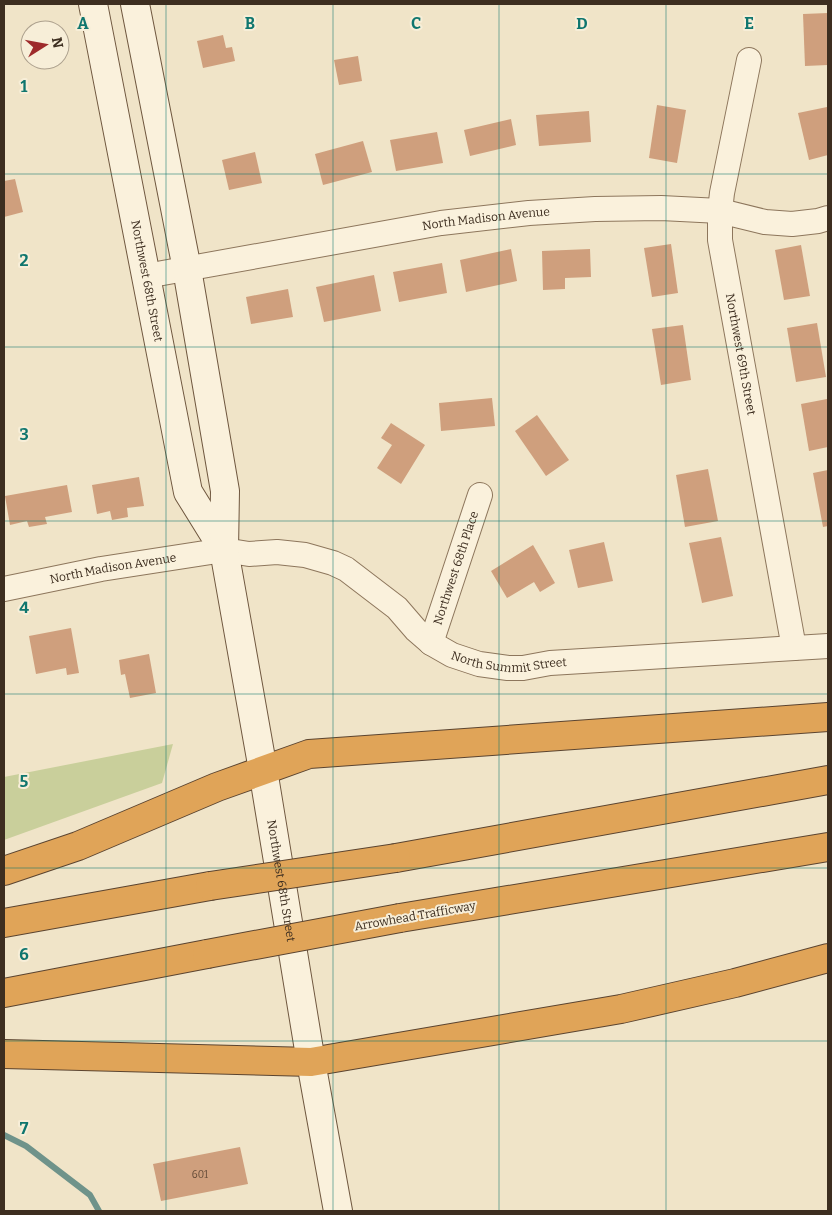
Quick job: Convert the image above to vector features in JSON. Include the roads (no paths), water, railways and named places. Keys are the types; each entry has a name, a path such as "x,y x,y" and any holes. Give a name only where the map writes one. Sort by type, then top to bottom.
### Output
{"highway":[{"path":"4,871 78,846 176,804 309,754 828,717"},
{"path":"4,923 210,886 396,858 828,780"},
{"name":"Arrowhead Trafficway","path":"4,993 400,918 828,847"},
{"path":"4,1054 311,1062 621,1009 734,983 828,958"}],"main road":[{"name":"Northwest 68th Street","path":"93,4 188,492 224,550"},
{"name":"Northwest 68th Street","path":"135,4 188,268 225,491 224,550 338,1211"}],"street":[{"name":"Northwest 69th Street","path":"749,60 722,193 720,240 794,648"},
{"name":"North Madison Avenue","path":"146,276 441,223 529,212 642,208 720,211 766,222 792,224 828,218"},
{"name":"Northwest 68th Place","path":"431,643 480,495"},
{"name":"North Madison Avenue","path":"4,589 101,568 224,550"},
{"name":"North Summit Street","path":"224,550 249,554 277,552 306,555 333,563 346,569 397,608 416,630 431,643 452,655 479,664 523,668 550,663 828,646"}],"waterway":[{"path":"4,1135 26,1146 90,1195 99,1211"}]}
